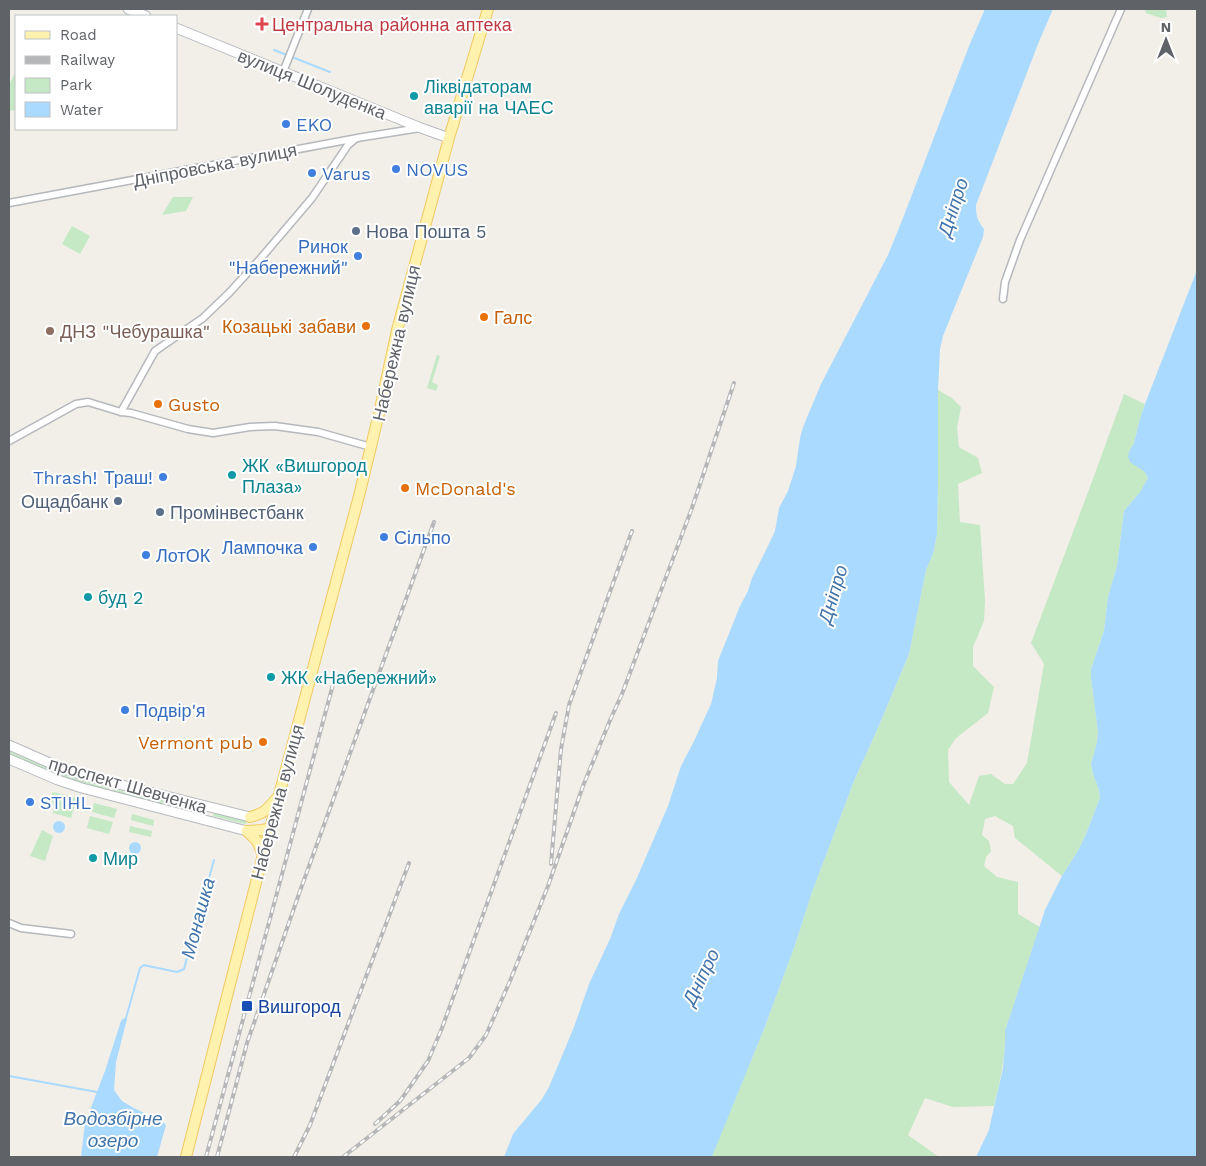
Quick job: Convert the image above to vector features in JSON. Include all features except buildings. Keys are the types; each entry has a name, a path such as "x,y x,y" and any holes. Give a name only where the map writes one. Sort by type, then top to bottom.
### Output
{"main road":[{"name":"Набережна вулиця","path":"186,1157 278,797 371,447 397,330 449,138 488,9"},
{"path":"250,818 266,811 278,797"},
{"path":"250,818 264,823 270,828"},
{"path":"247,831 270,828"},
{"path":"247,831 257,841 263,855"}],"street":[{"path":"128,9 143,15"},
{"path":"283,72 308,9"},
{"path":"1003,299 1005,282 1020,240 1121,9"},
{"name":"вулиця Шолуденка","path":"178,29 449,138"},
{"name":"Дніпровська вулиця","path":"9,203 356,138 421,128"},
{"path":"121,412 155,351 203,318 229,293 312,198 348,145 356,138"},
{"path":"9,441 76,404 88,402 188,429 213,433 250,427 275,426 318,432 371,447"},
{"name":"проспект Шевченка","path":"9,745 46,762 86,776 250,818"},
{"name":"проспект Шевченка","path":"9,759 74,785 247,831"},
{"path":"206,820 210,808"},
{"path":"9,924 21,928 71,934"}],"green space":[{"path":"1145,9 1166,9 1167,17 1161,18 1146,13"},
{"path":"15,73 15,110 9,111 9,85"},
{"path":"173,197 193,197 186,211 162,215"},
{"path":"72,226 90,236 80,254 62,244"},
{"path":"437,355 440,356 432,382 438,385 436,391 427,388"},
{"path":"938,390 952,398 961,407 957,428 959,447 978,458 982,473 958,484 960,522 980,525 985,600 984,621 973,647 973,666 994,687 988,713 956,738 948,750 949,782 969,805 979,776 991,774 1005,784 1013,784 1027,763 1044,664 1031,643 1124,394 1145,404 1134,443 1129,452 1131,462 1145,472 1148,478 1140,492 1124,511 1117,566 1108,597 1104,631 1091,669 1098,732 1091,764 1100,798 1079,849 1062,876 1015,838 1013,826 995,816 985,819 982,835 989,841 991,851 986,857 984,866 997,877 1018,882 1018,914 1040,927 1005,1031 1004,1060 994,1106 953,1107 925,1098 908,1135 939,1157 711,1157 764,1029 812,892 854,781 909,654 926,570 933,554 937,534"},
{"path":"9,751 71,777 109,788 109,791 45,771 9,755"},
{"path":"113,789 205,812 203,814 112,792"},
{"path":"53,792 77,798 71,818 53,813 54,807 50,797"},
{"path":"94,803 117,809 114,818 92,812"},
{"path":"214,813 246,820 247,823 213,816"},
{"path":"132,814 154,820 153,826 131,820"},
{"path":"90,816 113,822 109,834 87,828"},
{"path":"130,826 152,831 151,837 129,832"},
{"path":"42,830 53,836 45,861 30,856"}],"water":[{"name":"Дніпро","path":"985,9 1053,9 976,205 977,218 984,229 983,237 943,336 940,349 937,534 933,554 926,570 909,654 854,781 812,892 764,1029 713,1154 711,1157 504,1157 513,1134 542,1099 549,1087 574,1027 589,984 668,806 681,766 711,704 717,678 718,661 752,578 775,531 779,508 788,491 796,466 803,427 821,384 888,255"},
{"path":"1197,270 1197,1157 976,1157 989,1130 1003,1068 1005,1031 1045,910 1062,876 1079,849 1100,798 1091,764 1098,732 1091,669 1104,631 1108,597 1117,566 1124,511 1140,492 1148,478 1145,472 1130,462 1128,457 1145,404"},
{"path":"61,821 64,822 64,832 57,833 54,832 53,825 54,822"},
{"path":"137,842 140,843 140,853 133,854 130,853 129,846 130,843"},
{"name":"Водозбірне озеро","path":"124,1018 127,1019 116,1062 114,1090 122,1101 166,1125 157,1157 81,1157 85,1123 105,1071 121,1021"}],"waterway":[{"name":"Монашка","path":"274,50 330,72"},
{"name":"Монашка","path":"126,1018 140,968 144,965 177,972 184,969 214,860"},
{"path":"9,1076 97,1092"}],"railway":[{"path":"343,1157 469,1058 486,1035 548,886 583,786 622,694 692,508 734,383"},
{"path":"217,1157 247,1043 434,522"},
{"path":"551,864 561,749 569,705 632,531"},
{"path":"206,1157 335,677"},
{"path":"375,1124 400,1101 428,1061 442,1028 556,713"},
{"path":"294,1157 310,1125 409,863"}],"place":[{"name":"Центральна районна аптека","path":"262,24"},
{"name":"Ліквідаторам аварії на ЧАЕС","path":"414,96"},
{"name":"EKO","path":"286,124"},
{"name":"NOVUS","path":"396,169"},
{"name":"Varus","path":"312,173"},
{"name":"Нова Пошта 5","path":"356,231"},
{"name":"Ринок \"Набережний\"","path":"358,256"},
{"name":"Галс","path":"484,317"},
{"name":"Козацькі забави","path":"366,326"},
{"name":"ДНЗ \"Чебурашка\"","path":"50,331"},
{"name":"Gusto","path":"158,404"},
{"name":"ЖК «Вишгород Плаза»","path":"232,475"},
{"name":"Thrash! Траш!","path":"163,477"},
{"name":"McDonald's","path":"405,488"},
{"name":"Ощадбанк","path":"118,501"},
{"name":"Промінвестбанк","path":"160,512"},
{"name":"Сільпо","path":"384,537"},
{"name":"Лампочка","path":"313,547"},
{"name":"ЛотОК","path":"146,555"},
{"name":"буд 2","path":"88,597"},
{"name":"ЖК «Набережний»","path":"271,677"},
{"name":"Подвір'я","path":"125,710"},
{"name":"Vermont pub","path":"263,742"},
{"name":"STIHL","path":"30,802"},
{"name":"Мир","path":"93,858"},
{"name":"Вишгород","path":"247,1006"}]}
